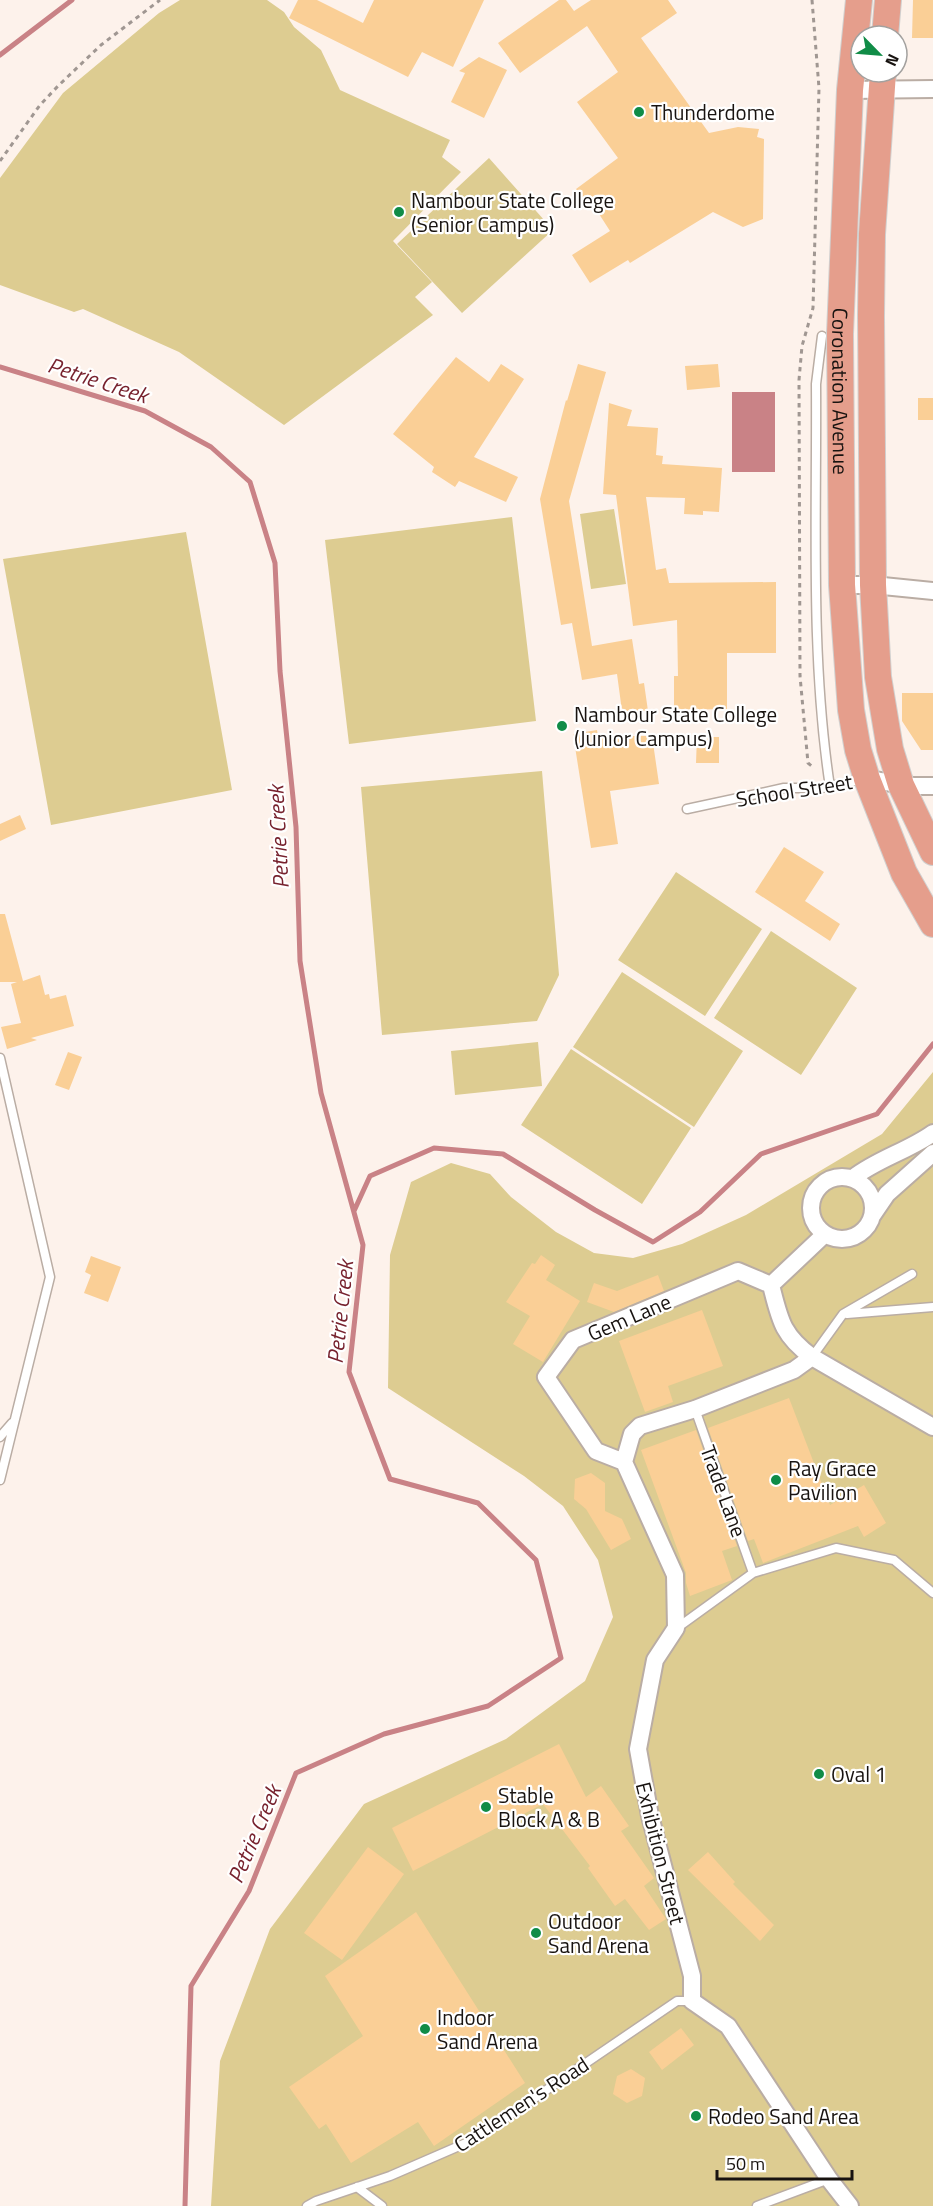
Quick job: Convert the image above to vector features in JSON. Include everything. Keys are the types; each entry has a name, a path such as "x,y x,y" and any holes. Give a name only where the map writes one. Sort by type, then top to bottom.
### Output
{"main road":[{"name":"Coronation Avenue","path":"859,0 850,90 840,334 842,585 851,710 858,750 867,779 904,873 933,924"},
{"path":"886,24 888,0"},
{"name":"Coronation Avenue","path":"882,84 872,234 873,585 878,677 890,749 901,785 933,852"}],"street":[{"path":"850,90 871,84"},
{"path":"901,84 933,89"},
{"path":"842,585 873,585 933,591"},
{"path":"867,779 901,785 933,786"},
{"path":"853,1178 863,1170 924,1140 933,1133"},
{"path":"872,1216 873,1206 867,1189 853,1178 833,1178 817,1190 811,1208 813,1218 825,1234 834,1238 853,1237 868,1225 887,1194 933,1153"},
{"path":"825,1234 771,1285 781,1321 794,1344 812,1357 933,1427"},
{"name":"Gem Lane","path":"624,1462 596,1451 546,1377 573,1340 738,1270 771,1285"},
{"path":"676,1628 675,1575 624,1462 632,1434 640,1426 695,1409 794,1370 812,1357"},
{"name":"Exhibition Street","path":"676,1628 655,1660 638,1749 650,1816 692,1976 692,2001"},
{"path":"692,2001 728,2026 829,2179 850,2206"}],"lane":[{"path":"822,336 816,384 818,680 822,738 830,787"},
{"name":"School Street","path":"687,809 784,788 830,787 867,779"},
{"path":"0,1058 50,1277 0,1480"},
{"path":"812,1357 843,1314 912,1274"},
{"path":"843,1314 933,1306"},
{"name":"Trade Lane","path":"695,1409 753,1573"},
{"path":"0,1437 15,1421"},
{"path":"676,1628 753,1573 836,1548 894,1560 933,1593"},
{"name":"Cattlemen's Road","path":"307,2206 390,2176 473,2140 677,2001 692,2001"},
{"path":"757,2206 829,2179"},
{"path":"357,2187 382,2206"}],"path":[{"path":"0,161 40,105 57,86 101,45 160,0"}],"shaded area":[{"path":"180,0 267,0 284,12 294,27 321,50 340,90 450,140 442,157 461,172 393,241 432,282 415,297 433,315 284,425 179,352 83,309 74,312 0,285 0,178 63,93 159,13"},
{"path":"489,158 553,230 462,313 397,244"},
{"path":"732,392 775,392 775,472 732,472"},
{"path":"614,509 626,584 591,589 580,514"},
{"path":"512,517 536,721 349,744 325,540"},
{"path":"186,532 232,790 51,825 3,559"},
{"path":"542,771 559,975 537,1021 382,1035 361,787"},
{"path":"676,872 762,929 705,1016 618,960"},
{"path":"771,931 857,988 801,1075 714,1018"},
{"path":"622,972 743,1051 694,1127 573,1047"},
{"path":"538,1042 542,1086 455,1095 451,1051"},
{"path":"571,1049 691,1128 642,1204 521,1125"},
{"path":"933,1072 933,2206 211,2206 220,2061 270,1929 364,1804 506,1739 585,1681 613,1617 598,1560 563,1506 524,1476 388,1388 390,1255 411,1182 451,1163 490,1174 511,1197 556,1232 594,1253 633,1258 682,1244 746,1215 882,1134"}],"building":[{"path":"298,0 317,0 363,23 374,0 484,0 453,67 422,52 408,77 289,18"},
{"path":"559,0 566,0 574,11 591,0 668,0 677,13 641,38 709,133 738,127 759,129 757,137 764,139 763,219 743,227 713,212 630,263 628,260 590,283 572,255 610,231 592,203 588,206 576,189 618,158 577,102 618,72 587,26 520,73 498,43"},
{"path":"913,0 933,0 933,38 912,38"},
{"path":"479,57 507,70 484,118 451,102 465,73 459,71"},
{"path":"456,357 489,382 501,364 524,379 474,457 518,477 506,502 459,481 455,487 432,472 434,467 393,434"},
{"path":"578,364 606,372 569,501 592,646 632,639 639,684 644,683 648,711 622,711 617,674 582,680 572,623 561,625 540,499"},
{"path":"718,364 720,387 687,390 685,366"},
{"path":"918,398 933,398 933,420 918,420"},
{"path":"609,403 632,410 627,426 658,428 656,455 663,456 662,464 722,468 719,512 703,511 703,515 684,514 685,498 646,497 656,570 666,568 669,583 776,582 776,653 727,653 727,709 674,710 674,676 678,676 677,620 633,626 616,495 603,494"},
{"path":"902,693 933,693 933,750 921,750 902,721"},
{"path":"597,730 598,736 652,736 659,784 610,791 618,844 591,848 573,734"},
{"path":"697,737 719,737 719,763 696,763"},
{"path":"20,815 26,829 0,841 0,824"},
{"path":"784,847 824,872 805,901 840,924 830,941 755,892"},
{"path":"0,914 5,914 23,981 40,975 45,995 49,994 50,999 66,995 74,1026 31,1038 37,1040 7,1049 1,1027 21,1023 11,984 17,982 0,982"},
{"path":"68,1052 82,1057 69,1090 55,1085"},
{"path":"541,1255 555,1265 546,1280 580,1301 543,1362 513,1344 530,1316 506,1302 532,1263 535,1264"},
{"path":"91,1256 121,1267 108,1302 84,1293 91,1275 85,1272"},
{"path":"658,1275 664,1291 614,1312 587,1302 594,1283 617,1291"},
{"path":"702,1310 723,1366 668,1386 673,1402 645,1412 619,1341"},
{"name":"Ray Grace Pavilion","path":"789,1398 830,1505 864,1485 886,1523 864,1537 858,1526 763,1563 754,1539 748,1541 708,1428"},
{"path":"696,1430 737,1546 722,1551 732,1580 690,1596 686,1573 641,1450"},
{"path":"591,1473 605,1483 605,1511 622,1519 631,1539 611,1550 586,1509 574,1499 575,1479"},
{"path":"559,1744 586,1797 601,1786 629,1826 621,1831 654,1878 644,1886 666,1919 649,1930 625,1899 615,1906 588,1868 590,1866 543,1804 413,1871 392,1828"},
{"path":"368,1847 404,1874 342,1960 304,1933"},
{"path":"708,1852 735,1882 733,1884 774,1925 760,1941 688,1870"},
{"name":"Indoor Sand Arena","path":"416,1912 525,2083 434,2146 418,2122 351,2163 326,2124 319,2129 289,2087 363,2036 325,1976"},
{"path":"681,2028 694,2045 662,2070 649,2052"},
{"path":"631,2069 645,2078 642,2096 627,2103 613,2094 617,2076"}],"waterway":[{"name":"Petrie Creek","path":"0,55 72,0"},
{"name":"Petrie Creek","path":"0,367 145,411 211,447 250,482 275,563 280,671 296,827 300,961 321,1093 363,1245 349,1372 390,1479 478,1503 536,1560 561,1658 488,1706 384,1734 296,1773 249,1891 191,1986 185,2206"},
{"path":"354,1211 370,1176 434,1148 503,1154 653,1242 700,1212 761,1154 877,1114 933,1044"}],"place":[{"name":"Thunderdome","path":"639,112"},
{"name":"Nambour State College (Senior Campus)","path":"399,212"},
{"name":"Nambour State College (Junior Campus)","path":"562,726"},
{"name":"Ray Grace Pavilion","path":"776,1480"},
{"name":"Oval 1","path":"819,1774"},
{"name":"Stable Block A & B","path":"486,1807"},
{"name":"Outdoor Sand Arena","path":"536,1933"},
{"name":"Indoor Sand Arena","path":"425,2029"},
{"name":"Rodeo Sand Area","path":"696,2116"}]}
